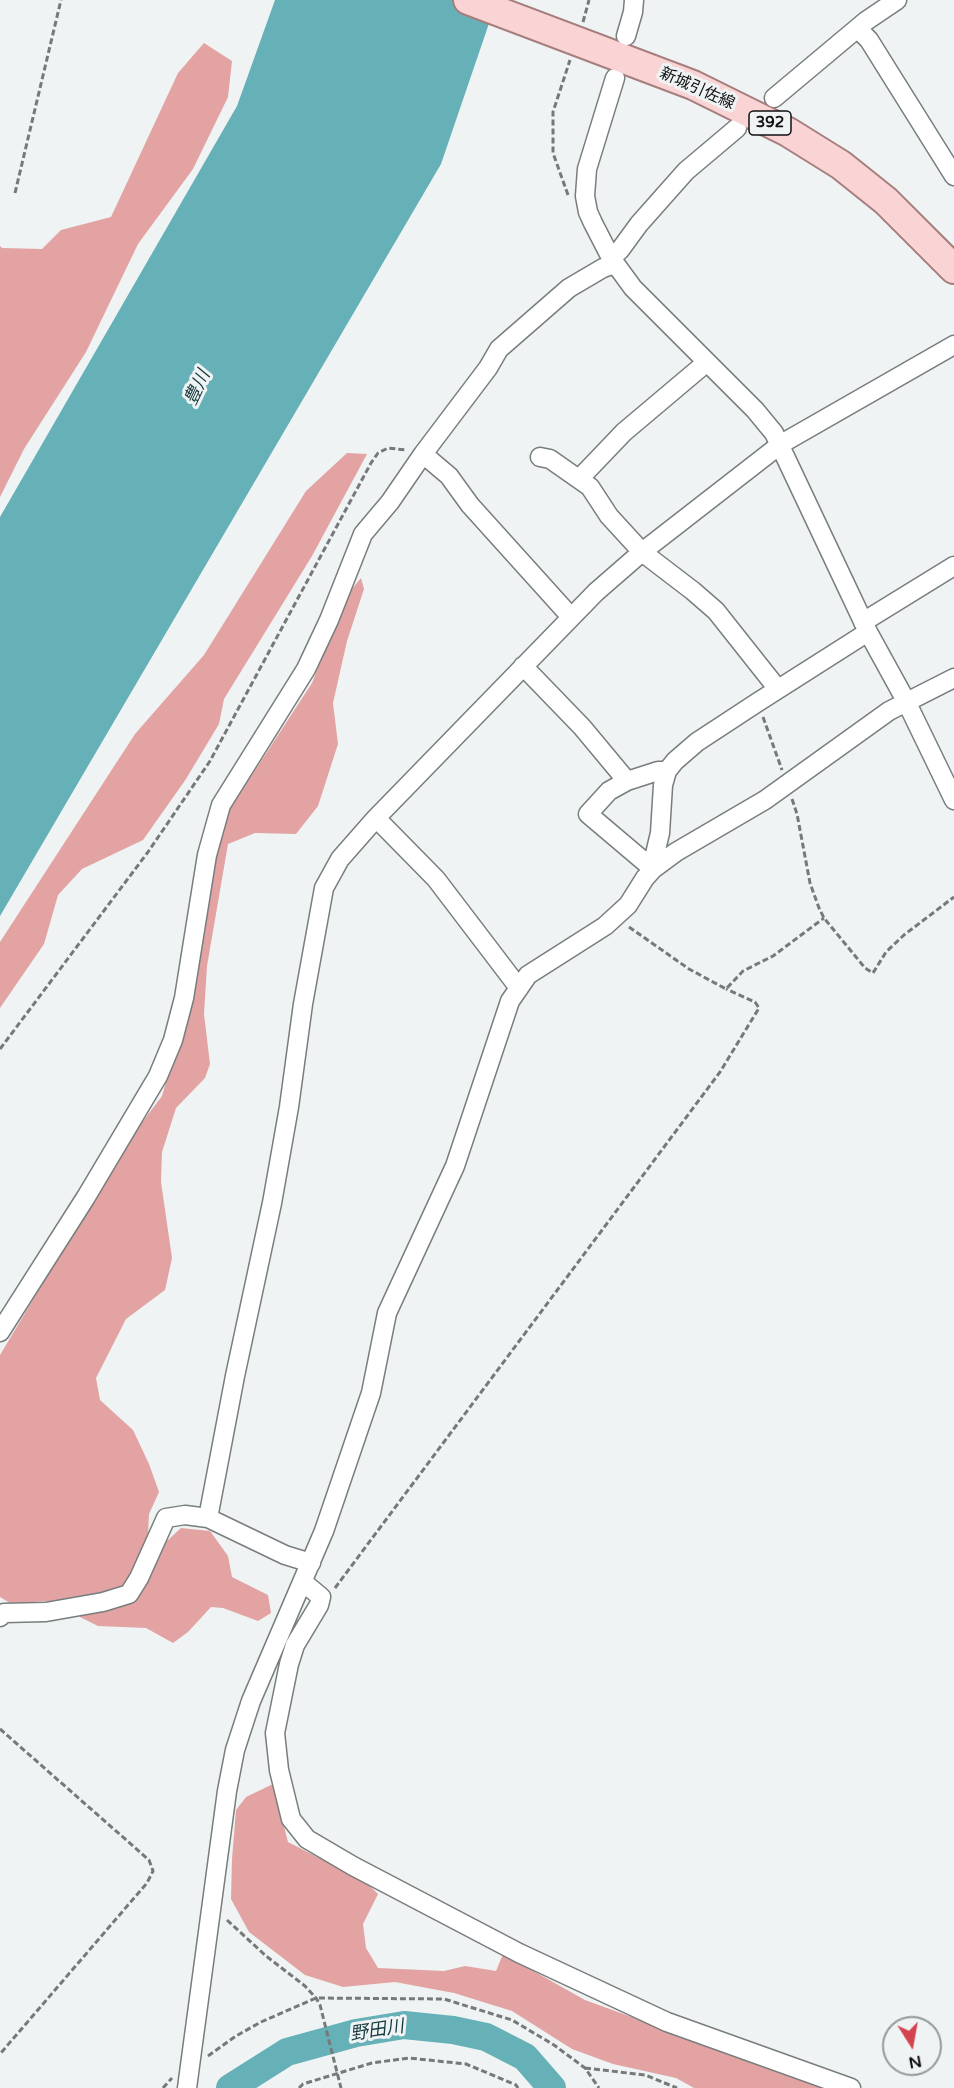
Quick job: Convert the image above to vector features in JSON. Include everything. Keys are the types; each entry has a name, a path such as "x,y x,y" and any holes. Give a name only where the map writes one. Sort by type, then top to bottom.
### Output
{"main road":[{"name":"新城引佐線","path":"468,0 693,85 788,132 841,165 886,201 954,269"}],"street":[{"path":"626,36 634,0"},
{"path":"774,98 866,21 897,0"},
{"path":"858,29 868,40 954,176"},
{"path":"615,78 587,170 585,196 588,212 613,261 633,288 755,410 781,444 866,627 906,701 954,800"},
{"path":"0,1332 86,1197 158,1076 173,1040 184,998 207,855 221,805 306,669 329,620 363,534 390,502 488,368 499,349 569,288 613,261 639,224 686,171 737,128"},
{"path":"208,1518 235,1376 273,1203 303,1004 324,888 340,859 376,818 571,617 642,552 781,444 954,345"},
{"path":"579,478 624,432 706,362"},
{"path":"423,454 449,476 470,505 571,617"},
{"path":"540,457 550,459 590,487 609,516 642,552 716,611 777,688"},
{"path":"187,2081 227,1791 235,1750 250,1701 311,1563 371,1393 387,1312 455,1166 510,1001 528,975 605,926 628,905 651,867 660,833 663,785 667,771 675,761 697,742 954,566"},
{"path":"523,666 582,727 627,782"},
{"path":"651,867 787,785 889,711 954,678"},
{"path":"651,867 588,814 609,791 658,771 667,771"},
{"path":"376,818 436,879 519,988"},
{"path":"2,1613 46,1612 103,1602 129,1594 139,1578 166,1518 185,1515 208,1518 285,1555 311,1563"},
{"path":"303,1582 321,1597 319,1605 296,1645 289,1664 275,1733 279,1770 291,1819 307,1839 353,1866 519,1953 667,2022 851,2088"}],"path":[{"path":"15,193 62,0"},
{"path":"564,36 553,112 553,153 572,205 579,214 588,212"},
{"path":"0,1049 148,852 210,761 378,453 388,448 423,454"},
{"path":"758,702 797,814 810,883 824,918 865,968 873,973 886,952 904,935 954,897"},
{"path":"321,1597 333,1590 346,1575 720,1072 759,1008 755,1002 689,969 621,922 616,916"},
{"path":"726,989 743,971 772,956 824,918"},
{"path":"0,1729 149,1860 153,1871 147,1883 0,2054"},
{"path":"211,1917 226,1919 316,1998 341,2088"},
{"path":"187,2081 236,2036 316,1998 444,1999 512,2020 554,2045 585,2068 599,2088"},
{"path":"299,2088 303,2084 372,2062 409,2058 466,2064 519,2088"},
{"path":"585,2068 645,2075 677,2088"}],"shaded area":[{"path":"204,43 232,61 228,97 193,169 138,244 86,352 24,449 0,497 0,246 2,248 42,249 61,230 111,217 178,73"},
{"path":"347,453 367,454 312,556 224,699 219,724 186,779 143,840 82,869 58,895 44,944 0,1008 0,942 135,734 204,655 306,491"},
{"path":"361,578 364,589 347,641 333,703 338,744 318,806 296,834 255,833 228,844 207,966 204,1014 210,1064 205,1078 176,1108 162,1152 161,1182 172,1258 165,1290 126,1319 96,1378 100,1400 133,1430 159,1492 149,1514 148,1535 167,1541 181,1528 210,1531 228,1556 232,1577 268,1595 271,1613 258,1621 223,1608 211,1607 188,1632 173,1643 146,1628 98,1626 80,1617 72,1598 10,1603 0,1597 0,1355 128,1141 162,1096 194,981 222,821 312,683 346,596"},
{"path":"273,1784 288,1842 366,1882 378,1894 363,1924 366,1948 378,1968 444,1971 465,1966 496,1971 503,1954 585,2000 826,2088 694,2088 676,2078 613,2064 572,2049 512,2011 454,1993 395,1982 343,1987 305,1975 249,1932 231,1899 236,1810 246,1797"}],"water":[{"name":"豊川","path":"275,0 497,0 441,164 0,916 0,517 237,106"}],"waterway":[{"name":"野田川","path":"230,2088 287,2052 356,2033 404,2025 453,2030 486,2037 525,2057 552,2088"}]}
